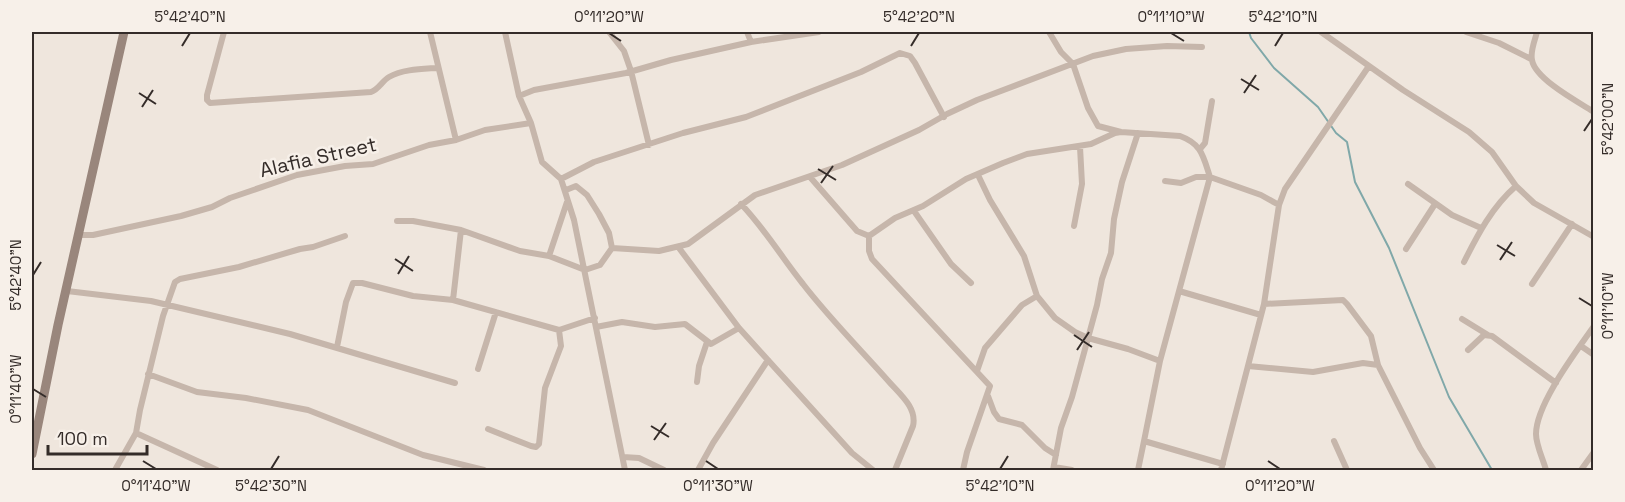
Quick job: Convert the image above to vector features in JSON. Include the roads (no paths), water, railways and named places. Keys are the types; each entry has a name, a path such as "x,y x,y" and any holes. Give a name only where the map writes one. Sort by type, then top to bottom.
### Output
{"street":[{"path":"32,454 124,32"},
{"path":"224,32 207,95 210,103 371,92 391,76 437,68"},
{"path":"430,32 456,140"},
{"path":"505,32 519,96 531,123 542,162 561,179 566,190 585,270 625,471"},
{"path":"609,32 624,51 649,145"},
{"path":"747,32 751,42"},
{"path":"519,96 534,90 631,71 751,42 819,32"},
{"path":"1049,32 1061,52 1073,64 1088,108 1098,126 1121,132 1180,136 1195,142 1200,149 1210,177 1160,361 1138,471"},
{"path":"1321,32 1468,132 1491,152 1516,186 1534,202 1593,237"},
{"path":"1466,32 1499,42 1531,59 1536,69 1546,79 1593,112"},
{"path":"1531,59 1537,32"},
{"path":"612,248 645,251 679,248 693,241 755,195 842,165 977,100 1102,53 1167,46 1202,47"},
{"path":"561,179 594,162 683,133 746,117 861,72 900,53 910,56 915,63 944,117"},
{"path":"1144,441 1222,467 1264,304 1279,205 1285,189 1370,66"},
{"path":"1200,149 1204,143 1212,101"},
{"name":"Alafia Street","path":"78,235 93,235 181,216 212,207 281,179 325,169 373,164 429,145 456,140 494,128 531,123"},
{"path":"869,236 896,218 914,211 966,179 1026,154 1080,147 1121,132"},
{"path":"1072,471 1054,469 1061,428 1111,253 1118,195 1138,133"},
{"path":"1074,226 1082,184 1080,147"},
{"path":"978,175 990,200 1024,256 1037,296 1055,318 1088,338 1160,361"},
{"path":"810,177 850,225 869,236"},
{"path":"1165,181 1181,183 1196,177 1210,177 1261,195 1279,205"},
{"path":"1408,184 1458,218 1481,228"},
{"path":"397,220 461,230 520,251 549,256 585,270 600,265 612,248 609,233 587,195 576,186 566,190"},
{"path":"1464,262 1481,228 1504,197 1516,186"},
{"path":"549,256 567,201"},
{"path":"741,204 769,236 831,320 866,355 911,407 915,420 895,471"},
{"path":"1406,249 1435,204"},
{"path":"914,211 951,264 971,284"},
{"path":"1532,284 1572,224"},
{"path":"453,300 461,230"},
{"path":"115,471 136,434 148,374 173,284 177,280 238,267 345,236"},
{"path":"869,236 869,251 872,259 990,386 972,435 963,471"},
{"path":"679,248 739,328 852,453 873,471"},
{"path":"337,347 346,302 353,283 362,283 413,296 453,300 559,330 594,318"},
{"path":"66,291 146,300 291,334 455,383"},
{"path":"1179,291 1261,315"},
{"path":"977,371 985,348 1022,305 1037,296"},
{"path":"1264,304 1342,300 1364,324 1371,336 1378,366 1434,471"},
{"path":"478,369 496,312"},
{"path":"1462,319 1501,340 1556,383"},
{"path":"596,327 622,322 655,327 685,324 711,344 739,328"},
{"path":"1546,471 1536,435 1538,420 1556,383 1593,326"},
{"path":"488,429 531,446 536,447 539,444 545,388 561,346 559,330"},
{"path":"1468,350 1484,335 1488,335"},
{"path":"697,382 699,366 707,342"},
{"path":"1581,346 1593,355"},
{"path":"698,471 712,443 768,360"},
{"path":"1248,366 1313,372 1363,363 1378,366"},
{"path":"148,374 197,392 246,398 308,410 423,455 484,471"},
{"path":"988,395 999,419 1022,425 1040,443 1056,454"},
{"path":"136,434 217,471"},
{"path":"1334,441 1347,471"},
{"path":"1581,471 1593,452"},
{"path":"623,457 639,458 664,471"}],"waterway":[{"path":"1249,32 1274,68 1318,107 1336,133 1347,142 1355,182 1389,248 1449,397 1492,470"}]}
